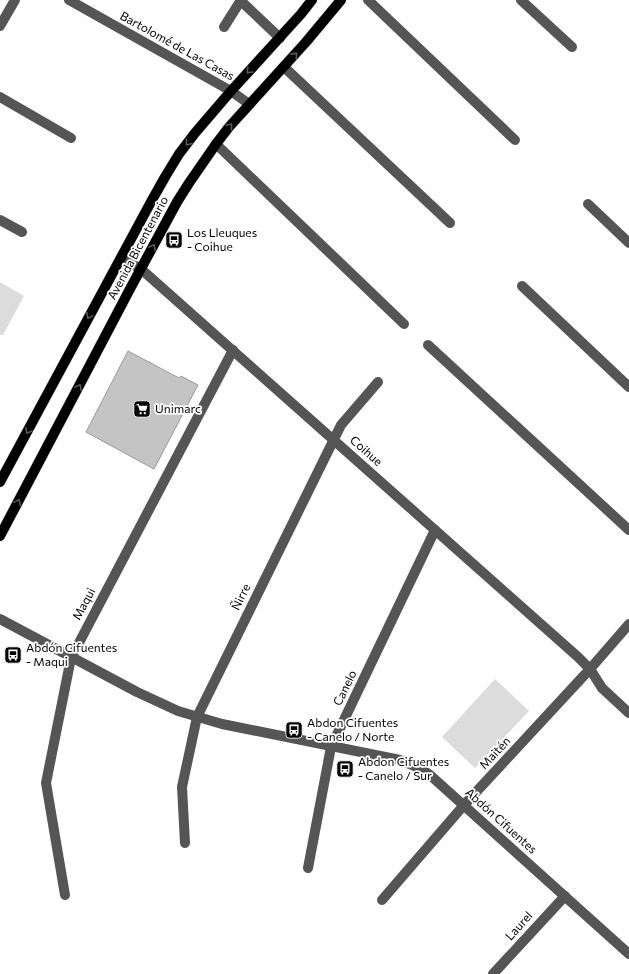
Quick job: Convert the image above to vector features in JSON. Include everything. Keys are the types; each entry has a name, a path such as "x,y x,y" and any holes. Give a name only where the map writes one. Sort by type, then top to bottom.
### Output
{"main road":[{"name":"Avenida Bicentenario","path":"0,482 159,188 179,154 231,91 280,38 312,0"},
{"name":"Avenida Bicentenario","path":"0,536 177,202 216,144 322,24 341,0"}],"street":[{"path":"0,26 15,0"},
{"name":"Bartolomé de Las Casas","path":"69,0 231,91 250,104"},
{"path":"224,27 241,0 280,38"},
{"path":"368,0 515,140"},
{"path":"521,0 572,47"},
{"path":"284,67 450,223"},
{"path":"0,97 71,138"},
{"path":"216,144 404,324"},
{"path":"588,204 629,243"},
{"path":"0,220 22,232"},
{"name":"Coihue","path":"121,258 141,269 590,668 602,688 629,713"},
{"path":"522,286 629,387"},
{"path":"428,345 629,530"},
{"name":"Maqui","path":"65,895 46,783 71,658 233,350"},
{"name":"Ñirre","path":"185,843 182,787 197,717 340,425 378,382"},
{"name":"Canelo","path":"308,868 331,747 435,530"},
{"name":"Abdón Cifuentes","path":"0,620 137,692 197,717 222,724 400,760 421,769 464,805 629,954"},
{"name":"Maitén","path":"382,900 464,805 629,624"},
{"name":"Laurel","path":"493,974 564,896"}],"shaded area":[{"path":"0,282 24,296 3,335 0,335"},
{"path":"495,679 529,711 475,768 442,737"}],"building":[{"name":"Unimarc","path":"128,351 179,378 181,376 198,385 154,469 86,432"}],"place":[{"name":"Los Lleuques - Coihue","path":"174,240"},
{"name":"Unimarc","path":"142,409"},
{"name":"Abdón Cifuentes - Maqui","path":"13,655"},
{"name":"Abdon Cifuentes - Canelo / Norte","path":"294,730"},
{"name":"Abdon Cifuentes - Canelo / Sur","path":"345,769"}]}
